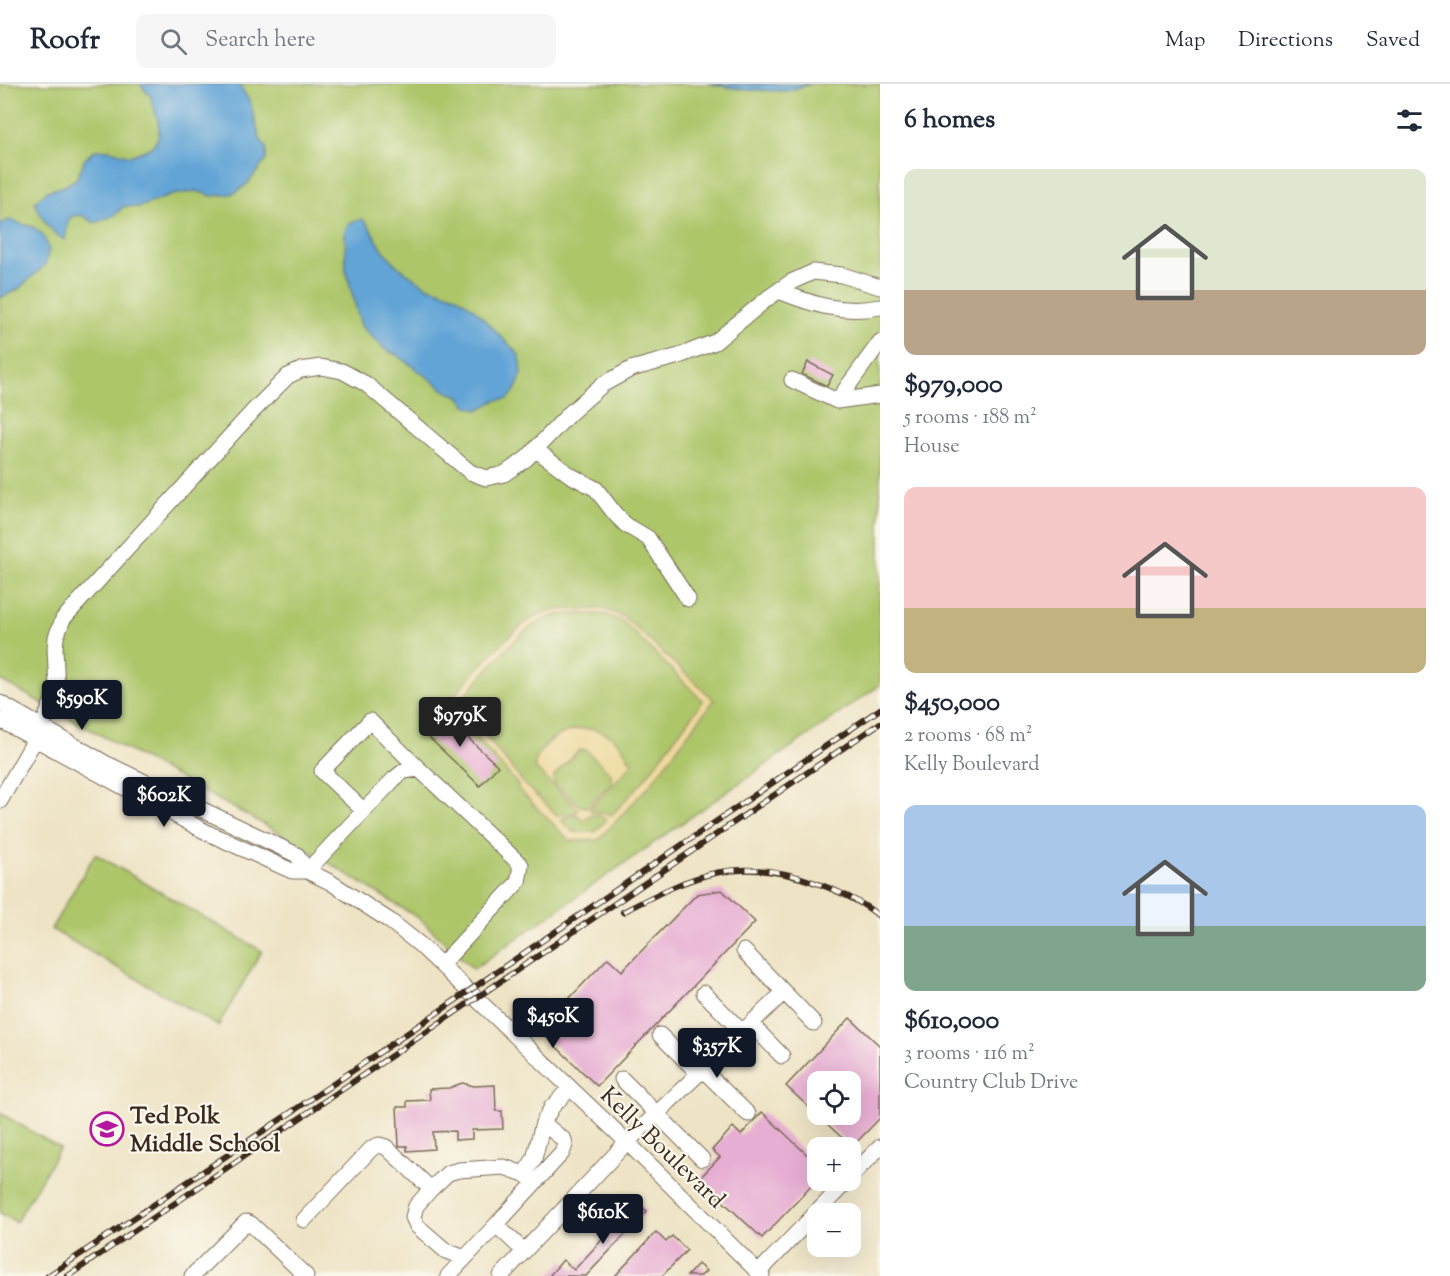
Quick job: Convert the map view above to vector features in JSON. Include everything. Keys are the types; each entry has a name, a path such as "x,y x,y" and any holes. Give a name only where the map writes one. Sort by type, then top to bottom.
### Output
{"street":[{"path":"2,794 38,733 57,690 55,648 56,637 63,619 254,410 288,376 301,370 321,367 350,375 366,384 470,472 486,478 504,474 526,459 570,413 602,385 631,369 679,356 715,342 778,291 813,272 842,275 880,287"},
{"path":"778,291 803,301 838,310 880,307"},
{"path":"837,401 880,342"},
{"path":"792,380 837,401 880,396"},
{"path":"535,450 570,475 596,489 626,525 648,538 688,599"},
{"name":"Kelly Boulevard","path":"0,703 38,733 208,833 292,871 307,871 330,882 390,921 442,964 760,1274"},
{"name":"Kelly Boulevard","path":"0,720 38,733"},
{"path":"364,811 322,771 370,721 520,866 518,882 442,964"},
{"path":"307,871 404,771 419,770"},
{"path":"744,951 814,1023"},
{"path":"501,1276 627,1142 784,992"},
{"path":"704,993 782,1056"},
{"path":"660,1035 748,1114"},
{"path":"622,1079 702,1160"},
{"path":"530,1178 543,1123 552,1107 570,1088"},
{"path":"448,1276 496,1225 530,1178 562,1153 564,1140 543,1123"},
{"path":"304,1220 372,1148 379,1144 386,1147 431,1189"},
{"path":"861,1167 880,1147"},
{"path":"465,1258 446,1251 417,1226 413,1217 416,1206 448,1173 459,1170 504,1167 530,1178"},
{"path":"760,1274 838,1191"},
{"path":"192,1276 246,1222 251,1224 306,1276"},
{"path":"496,1225 524,1251"}],"green space":[{"path":"0,84 880,84 880,685 473,969 420,919 292,840 0,680"},
{"path":"95,854 262,951 218,1026 51,929"},
{"path":"0,1113 60,1148 16,1222 0,1213"}],"sand":[{"path":"599,609 624,617 714,700 649,786 598,840 570,841 518,789 518,785 473,733 481,726 454,695 500,645 540,614 553,610","holes":["562,614 604,614 622,621 703,701 642,782 612,815 590,809 632,764 620,744 598,730 586,729 564,733 553,739 538,756 534,767 578,810 576,813 557,815 526,786 485,735 494,727 465,695 507,648 544,619","579,750 586,750 611,774 612,782 588,807 579,806 554,784 554,776","577,815 584,820 590,815 599,815 606,820 595,832 573,832 561,820"]}],"water":[{"path":"140,84 239,84 250,102 260,139 266,147 266,160 248,183 231,194 212,196 197,191 172,195 139,207 124,206 115,215 95,223 81,215 72,216 68,221 65,240 55,234 47,224 35,202 47,191 65,186 77,178 85,159 95,150 110,150 130,156 154,144 159,131 157,117 151,97"},
{"path":"708,84 811,84 787,91 746,90"},
{"path":"362,219 396,265 426,286 456,296 473,308 519,355 520,379 508,399 496,400 478,410 466,405 459,396 448,392 397,355 386,350 361,326 346,271 345,231 349,223"},
{"path":"9,220 33,227 43,235 49,250 45,265 17,290 0,298 0,224"}],"building":[{"path":"808,362 833,375 827,386 802,374"},
{"path":"439,711 498,766 480,786 421,730"},
{"path":"722,890 755,922 597,1086 539,1030 608,958 622,971 697,894"},
{"path":"850,1018 880,1046 880,1118 861,1138 841,1137 828,1125 861,1125 861,1071 807,1071 807,1105 786,1086"},
{"path":"462,1083 474,1086 495,1085 496,1111 502,1111 503,1129 472,1130 472,1139 455,1140 455,1131 433,1132 434,1149 407,1151 407,1146 399,1146 397,1107 407,1107 407,1101 430,1100 429,1089 449,1088"},
{"path":"762,1112 807,1155 807,1191 762,1238 699,1179 720,1157 712,1150 733,1127 741,1135"},
{"path":"637,1202 647,1211 586,1276 549,1276 563,1260 574,1270"},
{"path":"656,1232 666,1242 672,1236 687,1250 662,1276 615,1276"},
{"path":"698,1264 706,1271 701,1276 687,1276"}],"railway":[{"path":"48,1276 345,1076 880,709"},
{"path":"68,1276 880,723"},
{"path":"623,912 672,887 718,872 765,870 791,875 835,890 880,917"}],"place":[{"name":"Ted Polk Middle School","path":"107,1129"}]}
